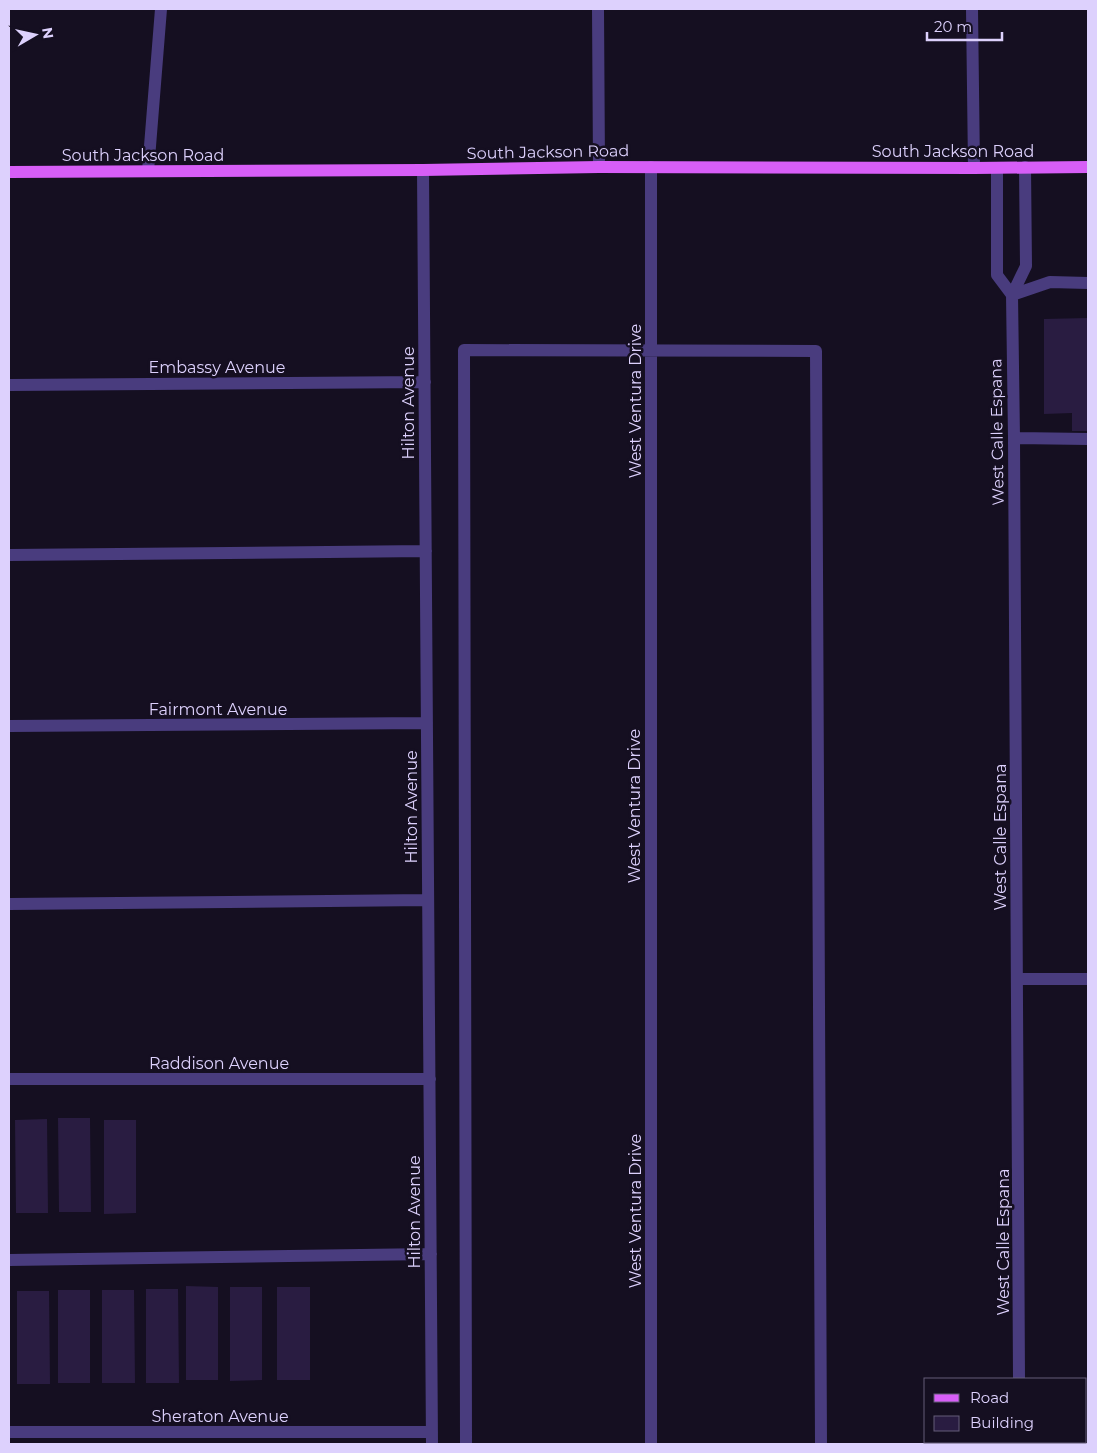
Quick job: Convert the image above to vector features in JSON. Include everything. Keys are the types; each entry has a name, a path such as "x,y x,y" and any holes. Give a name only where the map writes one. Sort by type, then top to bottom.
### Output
{"main road":[{"name":"South Jackson Road","path":"9,172 423,170 599,167 1088,167"}],"street":[{"path":"148,171 161,9"},
{"path":"598,9 599,167"},
{"path":"972,9 974,168"},
{"name":"West Ventura Drive","path":"651,167 651,1444"},
{"name":"West Calle Espana","path":"1019,1378 1018,979 1012,295 1026,266 1026,167"},
{"path":"997,168 997,275 1012,295 1050,282 1088,283"},
{"name":"Hilton Avenue","path":"423,170 432,1438"},
{"path":"466,1444 464,350 816,351 821,1444"},
{"name":"Embassy Avenue","path":"9,385 425,382"},
{"path":"1014,438 1088,439"},
{"path":"9,555 426,551"},
{"name":"Fairmont Avenue","path":"9,726 427,723"},
{"path":"9,904 428,900"},
{"path":"1018,979 1088,979"},
{"name":"Raddison Avenue","path":"9,1079 430,1079"},
{"path":"9,1260 431,1254"},
{"name":"Sheraton Avenue","path":"9,1432 432,1438"}],"building":[{"path":"1088,318 1088,431 1072,431 1072,413 1044,414 1044,319"},
{"path":"58,1118 90,1118 91,1212 59,1212"},
{"path":"47,1119 48,1213 16,1213 15,1120"},
{"path":"104,1120 136,1120 136,1213 104,1214"},
{"path":"186,1286 218,1287 218,1380 186,1380"},
{"path":"230,1287 262,1287 262,1380 230,1381"},
{"path":"277,1287 310,1287 310,1380 277,1380"},
{"path":"146,1289 178,1289 179,1383 146,1383"},
{"path":"58,1290 90,1290 90,1383 58,1383"},
{"path":"102,1290 134,1290 135,1383 102,1383"},
{"path":"17,1291 49,1291 50,1384 17,1384"}]}
